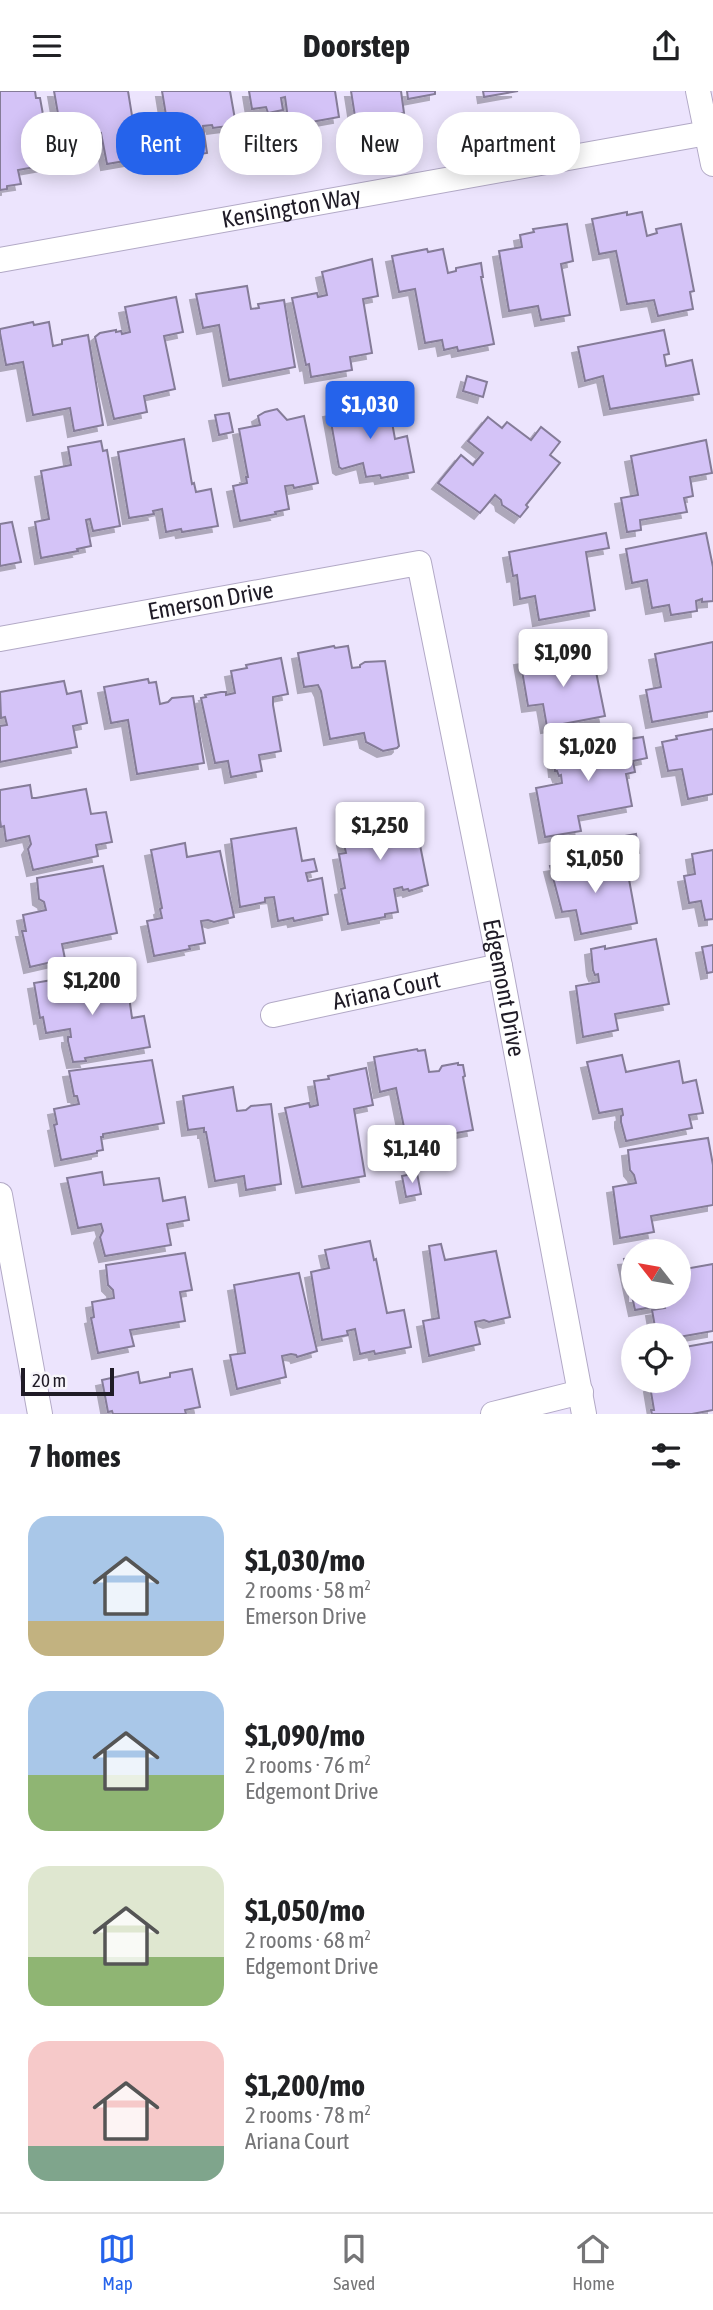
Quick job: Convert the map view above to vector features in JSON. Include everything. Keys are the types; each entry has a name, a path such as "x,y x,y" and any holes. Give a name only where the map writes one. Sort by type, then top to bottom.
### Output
{"street":[{"path":"698,91 713,164"},
{"name":"Kensington Way","path":"0,260 707,133"},
{"name":"Emerson Drive","path":"0,639 419,563"},
{"name":"Edgemont Drive","path":"419,563 500,966 583,1403"},
{"name":"Ariana Court","path":"273,1015 500,966"},
{"path":"0,1195 40,1414"},
{"path":"493,1414 583,1403"}],"building":[{"path":"0,91 35,91 36,98 40,98 43,112 21,112 21,169 18,170 21,184 0,190"},
{"path":"54,91 128,91 131,112 116,112 116,162 107,164 102,138 102,112 58,112"},
{"path":"162,91 230,91 234,112 219,112 219,127 213,128 212,125 205,126 205,112 165,112"},
{"path":"249,91 335,91 338,112 336,118 322,120 322,112 287,112 285,97 281,98 283,110 268,112 266,107 252,109"},
{"path":"351,91 401,91 404,112 354,112"},
{"path":"407,91 435,91 435,94 408,99"},
{"path":"483,91 518,91 484,97"},
{"path":"627,212 627,215 642,212 647,236 657,233 656,229 681,224 694,291 690,292 693,309 658,316 654,300 627,304 616,251 599,254 592,219"},
{"path":"567,224 573,261 561,264 570,315 541,320 538,306 509,311 499,251 522,247 520,235 534,232 533,229"},
{"path":"427,249 428,252 443,249 448,273 456,271 456,268 481,263 481,277 494,344 458,351 457,347 444,350 442,340 425,343 415,289 399,292 392,256"},
{"path":"372,259 378,296 363,299 372,353 350,357 352,370 311,377 292,298 317,293 318,297 327,295 322,272"},
{"path":"247,286 251,309 259,308 258,304 284,300 295,367 229,380 219,325 203,328 196,294"},
{"path":"176,297 183,332 164,336 175,389 144,396 147,412 114,419 95,337 100,333 116,330 122,334 130,332 125,307"},
{"path":"33,322 34,325 49,322 53,346 62,344 62,340 88,335 103,425 74,431 70,408 33,415 23,362 6,365 0,329"},
{"path":"664,330 669,354 664,355 666,366 692,360 699,394 610,409 603,376 585,381 578,347"},
{"path":"467,376 487,382 483,397 463,391"},
{"path":"388,400 395,439 407,436 414,472 381,478 380,475 366,477 363,463 342,469 339,467 329,411"},
{"path":"277,409 287,420 304,416 318,483 294,488 293,485 285,486 289,509 240,521 233,486 247,483 248,477 239,429 260,425 258,416"},
{"path":"229,413 233,432 219,435 215,415"},
{"path":"488,417 502,428 507,422 531,440 541,427 560,442 550,455 560,463 526,505 528,507 520,517 502,505 495,495 480,513 438,483 461,455 473,465 483,453 468,441"},
{"path":"184,439 192,484 194,483 196,492 211,489 218,526 166,532 162,509 153,511 154,514 129,518 118,452"},
{"path":"706,440 712,473 690,477 693,496 684,498 687,512 640,520 641,530 627,532 621,498 638,495 631,456"},
{"path":"101,441 103,451 107,450 120,526 93,531 90,519 86,520 91,546 41,558 35,522 49,519 41,471 71,465 68,447"},
{"path":"12,522 21,562 0,566 0,524"},
{"path":"606,533 609,548 586,552 595,610 539,620 535,596 520,599 517,575 513,576 509,552"},
{"path":"706,533 713,567 713,601 696,601 697,611 671,615 669,605 652,608 647,580 632,583 626,549"},
{"path":"713,642 713,711 652,722 646,690 661,687 655,654"},
{"path":"348,646 352,668 360,667 365,662 385,661 399,746 397,748 383,751 366,742 364,733 330,739 321,691 318,685 304,687 298,653"},
{"path":"552,654 554,664 593,657 605,716 547,727 543,704 528,706 520,659"},
{"path":"281,658 288,694 273,697 273,705 281,751 259,755 262,771 231,777 228,761 215,763 201,698 221,692 226,692 226,695 235,693 231,671"},
{"path":"148,679 149,683 156,682 160,704 172,698 193,696 204,763 137,774 128,720 111,723 104,687"},
{"path":"64,681 67,694 81,691 87,723 73,726 77,747 0,762 0,726 7,725 5,717 1,718 0,692"},
{"path":"713,729 713,794 688,799 682,769 668,771 662,742 677,739 676,736"},
{"path":"643,737 647,758 633,761 635,772 626,774 632,806 578,816 581,831 545,837 536,788 562,783 561,775 555,771 553,750"},
{"path":"30,785 32,798 86,789 91,814 106,812 112,842 96,845 98,856 33,870 28,849 31,844 29,836 6,841 4,826 1,827 0,820 0,790"},
{"path":"414,805 428,885 409,891 403,890 402,887 394,889 398,912 348,924 341,889 345,888 339,854 346,853 343,840 350,839 347,817"},
{"path":"296,828 302,861 314,859 317,871 306,873 308,881 322,878 328,914 294,921 293,918 278,921 274,897 265,898 265,902 240,907 231,839"},
{"path":"636,834 639,853 621,856 619,837"},
{"path":"185,843 187,857 220,851 234,917 214,922 201,921 205,943 189,946 190,949 154,956 147,921 162,918 162,908 151,850"},
{"path":"713,850 713,919 705,920 701,901 689,903 684,876 695,874 692,854"},
{"path":"586,860 588,870 626,863 637,923 581,934 576,910 562,912 550,866"},
{"path":"103,866 117,933 62,944 65,959 30,967 22,931 26,931 23,915 46,910 44,902 39,899 37,878"},
{"path":"656,939 669,1004 615,1014 618,1030 583,1037 576,986 599,982 598,974 595,975 593,970 591,949 605,946 605,949"},
{"path":"713,945 713,972 707,973 702,947"},
{"path":"112,973 114,984 127,982 132,1018 144,1016 150,1047 73,1062 68,1041 68,1037 71,1037 70,1029 46,1033 43,1017 40,1018 34,983 70,977 72,990 86,989 103,986 101,975"},
{"path":"425,1050 429,1072 439,1071 442,1066 458,1063 463,1065 473,1130 407,1142 396,1088 380,1092 374,1057"},
{"path":"622,1055 626,1072 679,1061 683,1083 696,1080 703,1113 689,1115 692,1128 626,1141 621,1122 622,1109 599,1113 587,1062"},
{"path":"152,1060 164,1123 103,1134 103,1150 61,1160 54,1125 57,1124 54,1109 79,1104 77,1096 74,1096 69,1071"},
{"path":"366,1068 373,1105 354,1109 365,1176 302,1187 285,1108 309,1103 310,1107 318,1105 314,1081"},
{"path":"233,1087 237,1111 271,1104 281,1184 246,1190 244,1176 215,1181 204,1128 188,1130 183,1096"},
{"path":"708,1138 713,1165 713,1205 651,1216 654,1232 620,1238 613,1187 636,1183 630,1170 628,1150"},
{"path":"102,1172 104,1185 159,1178 163,1201 185,1197 189,1220 167,1224 171,1245 105,1256 100,1237 103,1231 101,1224 78,1228 67,1178"},
{"path":"417,1173 421,1194 406,1197 402,1176"},
{"path":"370,1241 387,1313 404,1310 411,1347 360,1354 355,1329 347,1331 348,1335 322,1340 311,1272 329,1268 325,1250"},
{"path":"441,1244 445,1260 496,1251 510,1317 475,1322 480,1344 429,1356 423,1321 439,1318 429,1246"},
{"path":"185,1253 192,1290 180,1292 185,1321 130,1330 134,1346 98,1353 91,1318 94,1317 92,1302 114,1298 113,1290 108,1285 106,1265"},
{"path":"713,1264 713,1331 691,1335 691,1323 654,1323 652,1310 691,1309 691,1268"},
{"path":"299,1273 317,1351 297,1357 291,1354 282,1356 286,1377 237,1389 230,1355 245,1353 234,1285"},
{"path":"713,1342 713,1410 692,1414 652,1414 651,1410 654,1410 651,1393 691,1393 691,1346"},
{"path":"192,1369 200,1407 185,1410 186,1414 108,1412 102,1380 138,1372 140,1383"}]}
